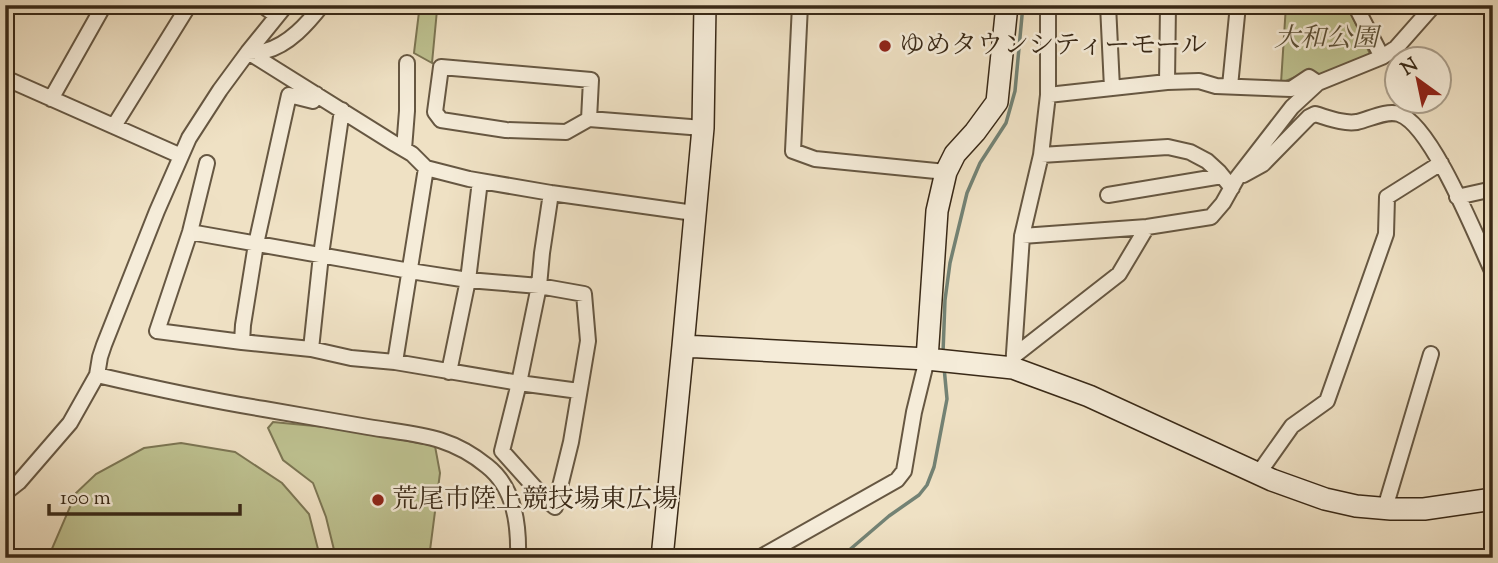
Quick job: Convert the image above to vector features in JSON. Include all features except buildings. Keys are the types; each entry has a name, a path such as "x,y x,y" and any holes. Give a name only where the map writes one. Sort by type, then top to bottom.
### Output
{"street":[{"path":"51,99 104,5"},
{"path":"114,126 189,5"},
{"path":"5,493 19,482 70,423 97,375 104,345 157,211 190,138 220,90 282,11 262,5"},
{"path":"248,52 265,51 279,45 297,33 322,5"},
{"path":"662,558 703,128 705,5"},
{"path":"800,5 793,151 815,159 946,172"},
{"path":"759,558 897,480 904,471 914,411 930,360 937,211 946,172 955,154 997,102 1007,5"},
{"path":"1013,362 1022,236 1041,155 1048,95 1048,5"},
{"path":"1108,5 1112,88"},
{"path":"1167,82 1168,5"},
{"path":"1230,86 1238,5"},
{"path":"1022,236 1147,227 1210,217 1223,203 1230,181 1292,107 1318,83 1382,57 1355,5"},
{"path":"1398,46 1434,5"},
{"path":"248,52 404,149 426,167 480,181 694,213"},
{"path":"404,149 407,63"},
{"path":"589,119 591,80 441,67 435,112 440,120 506,130 566,132 589,119 703,128"},
{"path":"1048,95 1167,82 1199,81 1216,86 1291,89 1309,77 1318,83"},
{"path":"5,78 181,156"},
{"path":"242,342 256,244 289,95 313,101 316,94"},
{"path":"311,349 321,255 342,110"},
{"path":"1108,195 1230,181 1263,164 1315,114 1339,121 1355,122 1396,113 1410,119 1441,163 1493,273"},
{"path":"1041,155 1168,147 1190,152 1207,161 1230,181"},
{"path":"207,163 190,232 157,331 311,349 351,358 395,362 579,391"},
{"path":"1258,474 1293,426 1327,401 1385,234 1387,197 1441,163"},
{"path":"395,362 426,167"},
{"path":"449,372 468,280 480,181"},
{"path":"1457,197 1493,189"},
{"path":"190,232 468,280 539,286 584,294 588,341 571,442 555,507 502,451 539,286 551,193"},
{"path":"1013,362 1119,274 1147,227"},
{"path":"683,346 980,365 1013,362 1258,474 1325,499 1356,506 1424,509 1493,499"},
{"path":"1385,508 1431,354"},
{"path":"97,375 250,407 431,437 461,448 490,468 510,495 519,534 519,558"}],"green space":[{"name":"大和公園","path":"1286,5 1347,5 1371,56 1321,78 1312,70 1281,83"},
{"path":"437,10 432,63 414,53 419,12"},
{"name":"荒尾市陸上競技場東広場","path":"273,422 345,429 435,446 440,473 429,558 336,558 326,517 313,483 283,460 268,428"},
{"path":"181,443 235,452 282,483 309,514 318,549 317,558 50,558 76,493 96,474 144,448"}],"waterway":[{"path":"943,353 945,300 950,263 967,193 980,163 1006,123 1015,91 1023,5"},
{"path":"838,558 919,495 927,485 934,467 947,399 944,367"}],"place":[{"name":"ゆめタウンシティーモール","path":"885,46"},
{"name":"荒尾市陸上競技場東広場","path":"378,500"}]}
